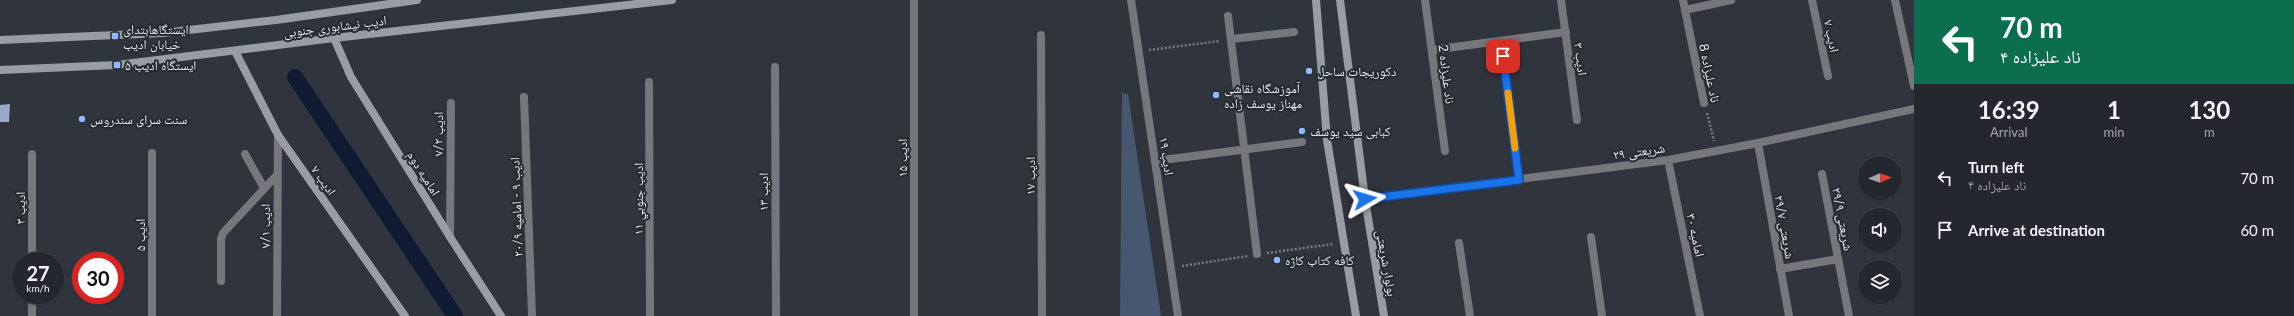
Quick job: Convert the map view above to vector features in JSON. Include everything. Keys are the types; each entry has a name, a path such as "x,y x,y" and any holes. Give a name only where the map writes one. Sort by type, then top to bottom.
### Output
{"main road":[{"name":"ادیب نیشابوری جنوبی","path":"0,40 163,33 276,20 417,0"},
{"name":"ادیب نیشابوری جنوبی","path":"0,70 118,65 334,38 672,0"},
{"path":"1316,0 1327,140 1356,316"},
{"name":"بولوار شریعتی","path":"1340,0 1365,199 1384,316"},
{"name":"امامیه دوم","path":"334,38 351,77 450,237 501,316"},
{"name":"ادیب ۷","path":"235,51 278,135 405,316"}],"street":[{"name":"ادیب ۱۵","path":"914,0 914,316"},
{"name":"ادیب ۱۹","path":"1131,0 1178,316"},
{"name":"ناد علیزاده 2","path":"1425,0 1444,151"},
{"name":"ادیب ۳","path":"1561,0 1577,120"},
{"name":"ناد علیزاده 8","path":"1683,0 1704,103"},
{"path":"1685,10 1731,0"},
{"name":"ادیب ۷","path":"1812,0 1828,76"},
{"path":"1895,0 1914,86"},
{"path":"1228,16 1257,254"},
{"path":"1231,39 1294,32"},
{"path":"1432,50 1566,32"},
{"name":"ادیب ۱۷","path":"1041,36 1042,316"},
{"path":"1501,41 1519,180"},
{"name":"ادیب ۱۳","path":"775,67 776,316"},
{"name":"ادیب جنوبي ١١","path":"649,82 650,316"},
{"name":"ادیب ۹ - امامیه ۲۰/۹","path":"524,97 532,316"},
{"name":"ادیب ۷/۲","path":"450,237 451,103"},
{"name":"شریعتی ۲۹","path":"1365,199 1668,160 1758,143 1914,110"},
{"name":"ادیب ۷/۱","path":"277,316 278,135"},
{"path":"1155,161 1245,148 1302,142"},
{"name":"شریعتی ۲۹/۷","path":"1758,143 1788,316"},
{"name":"ادیب ۵","path":"152,153 152,316"},
{"name":"ادیب ۳","path":"32,154 32,252"},
{"path":"245,154 264,188"},
{"name":"امامیه ۳۰","path":"1668,160 1700,316"},
{"name":"شریعتی ۲۹/۹","path":"1822,174 1849,316"},
{"path":"221,281 221,239 223,233 277,175"},
{"path":"1591,237 1602,316"},
{"path":"1459,243 1470,316"},
{"path":"1780,269 1838,259"},
{"path":"32,304 32,316"}],"path":[{"path":"1139,52 1231,39"},
{"name":"ناد علیزاده 8","path":"1704,103 1716,151"}],"shaded area":[{"path":"1122,93 1128,94 1161,316 1120,316"}],"building":[{"path":"10,104 9,122 0,122 0,105"}],"waterway":[{"path":"295,77 455,316"}],"slow traffic":[{"path":"1508,93 1515,148"}],"place":[{"name":"ایستگاهابتدای خیابان ادیب","path":"115,36"},
{"name":"ایستگاه ادیب ۵","path":"117,65"},
{"name":"دکوریجات ساحل","path":"1309,71"},
{"name":"آموزشگاه نقاشی مهناز یوسف زاده","path":"1216,95"},
{"name":"سنت سرای سندروس","path":"82,119"},
{"name":"کبابی سید یوسف","path":"1302,131"},
{"name":"کافه کتاب کاژه","path":"1277,260"}],"route":[{"path":"1365,199 1519,180 1503,56"}]}
